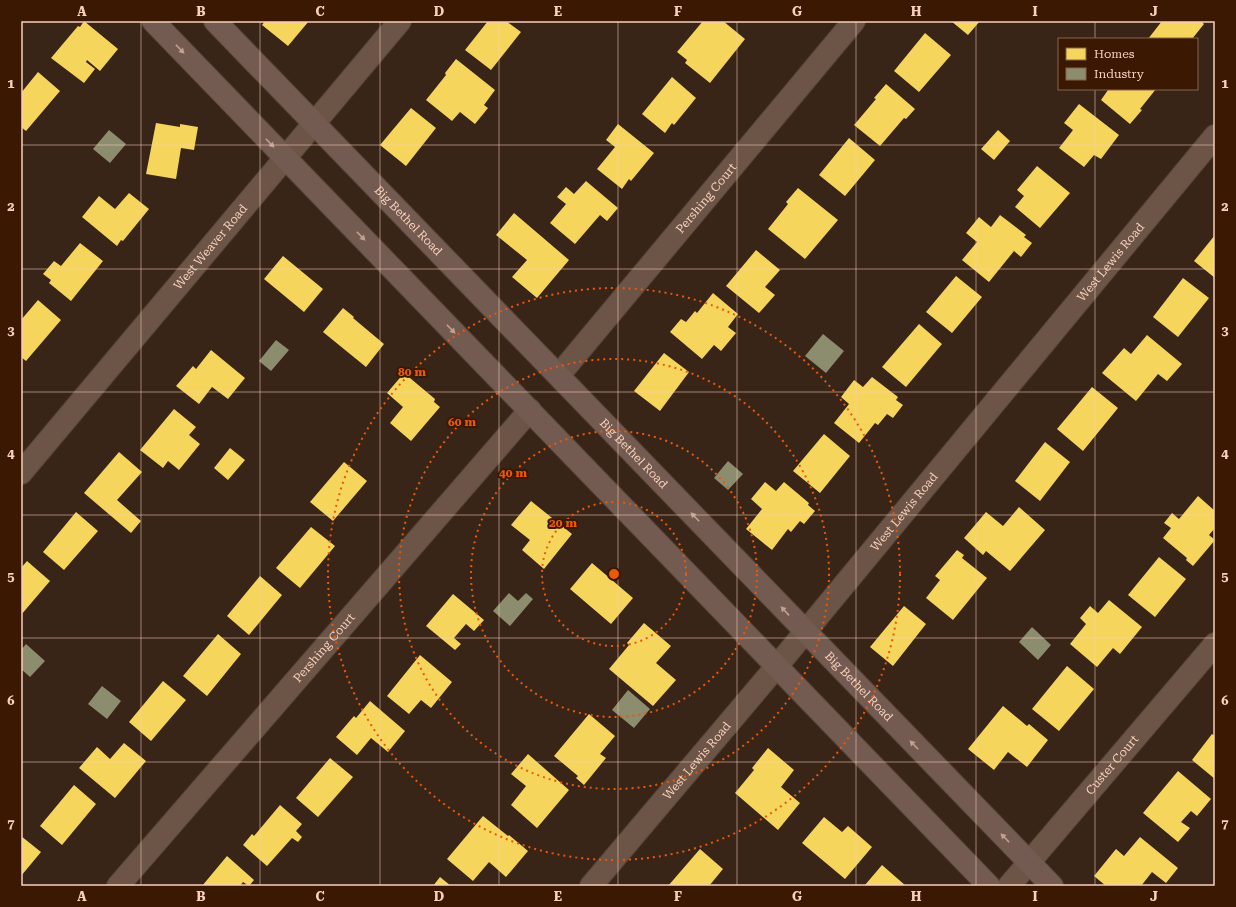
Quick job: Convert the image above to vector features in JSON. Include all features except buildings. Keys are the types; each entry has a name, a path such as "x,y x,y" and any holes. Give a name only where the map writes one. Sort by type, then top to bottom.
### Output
{"main road":[{"path":"153,21 989,886"},
{"name":"Big Bethel Road","path":"215,21 1052,886"}],"street":[{"name":"West Weaver Road","path":"21,473 400,21"},
{"name":"Pershing Court","path":"558,375 854,21"},
{"name":"West Lewis Road","path":"591,886 777,666 1215,136"},
{"name":"Pershing Court","path":"118,886 530,410"},
{"name":"Custer Court","path":"1009,886 1215,644"}]}
